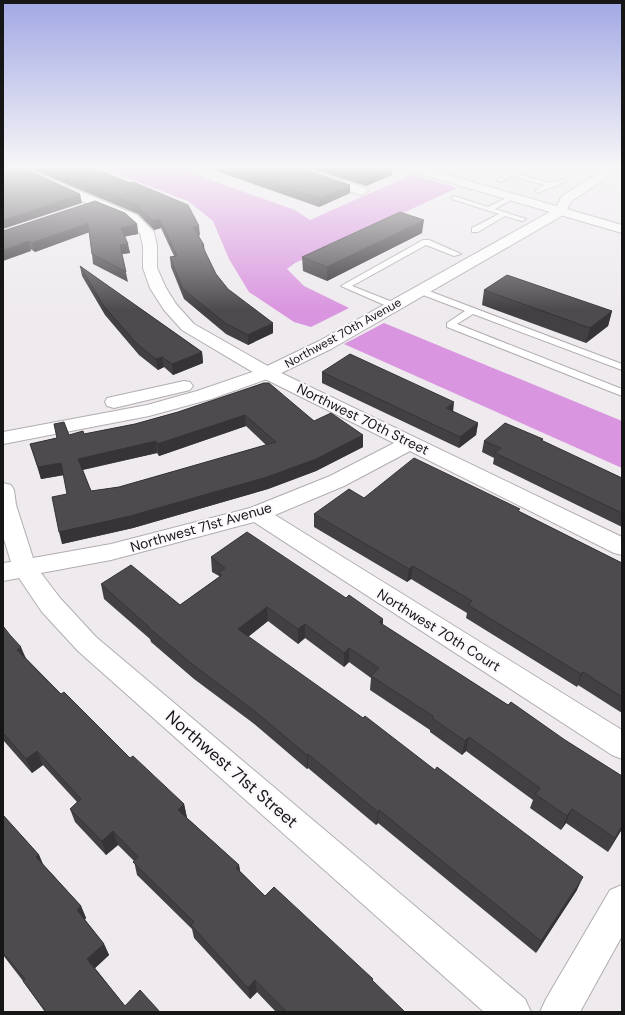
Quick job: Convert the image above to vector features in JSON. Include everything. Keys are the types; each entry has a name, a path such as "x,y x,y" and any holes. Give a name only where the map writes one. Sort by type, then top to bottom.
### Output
{"street":[{"name":"Northwest 70th Street","path":"124,214 132,218 147,232 150,246 150,268 158,288 170,307 188,327 267,373 622,547"},
{"name":"Northwest 70th Avenue","path":"3,438 150,410 204,395 267,373 325,345 457,254 530,214"},
{"name":"Northwest 70th Avenue","path":"338,322 385,303 421,291 548,214"},
{"path":"586,214 622,229"},
{"name":"Northwest 70th Avenue","path":"3,424 133,398 190,384 250,364 311,336"},
{"name":"Northwest 71st Avenue","path":"14,569 111,552 257,514 337,481 410,443"},
{"name":"Northwest 71st Street","path":"3,490 14,569 51,605 87,644 512,1012"},
{"name":"Northwest 70th Court","path":"257,514 622,746"},
{"path":"559,1012 622,902"}],"lane":[{"path":"475,230 503,214"},
{"path":"505,214 522,219"},
{"path":"385,303 345,286 426,242 457,254"},
{"path":"421,291 622,367"},
{"path":"472,310 450,325 622,393"}],"shaded area":[{"path":"205,214 302,214 310,220 323,214 400,214 295,263 287,269 304,286 349,308 311,327 294,322 249,292 229,259 213,221"},
{"path":"384,323 622,421 622,468 344,344"}],"building":[{"path":"3,214 20,214 3,220"},
{"path":"54,214 126,214 137,224 121,228 128,244 120,245 126,272 92,254 88,223 32,243 29,241 3,250 3,231"},
{"path":"146,214 193,214 199,226 193,227 204,245 202,245 216,274 228,289 273,323 248,335 225,323 183,289 170,257 177,256 160,219 153,221"},
{"path":"395,214 407,214 424,220 327,267 302,257"},
{"path":"80,266 202,352 172,364 162,357 156,359 137,344 103,305"},
{"path":"507,275 612,311 590,328 484,290"},
{"path":"350,354 454,402 446,408 478,423 460,437 322,372"},
{"path":"264,383 269,383 314,421 331,413 363,435 316,459 267,477 130,516 59,532 52,497 67,494 61,463 38,467 30,444 57,438 54,424 64,422 69,435 83,431 84,434 135,424 178,412","holes":["245,415 276,442 119,487 91,491 78,459 156,441 157,444"]},
{"path":"505,423 543,439 541,440 622,478 622,513 495,453 501,448 484,441"},
{"path":"414,458 520,509 518,511 622,563 622,697 583,672 581,674 468,605 472,601 413,566 409,569 314,514 349,489 364,498"},
{"path":"247,532 346,598 349,595 383,619 379,622 508,705 511,702 565,740 622,776 622,826 615,838 572,809 567,816 535,794 540,788 469,737 465,741 432,718 433,716 371,676 379,668 349,648 344,653 305,624 298,629 267,607 238,629 363,718 365,716 435,770 437,767 583,877 541,941 379,810 378,812 252,709 192,664 148,627 101,584 131,565 180,605 222,575 218,573 225,568 211,557"},
{"path":"3,626 21,647 17,650 61,694 64,692 130,758 133,756 184,804 178,810 239,865 236,868 265,896 274,887 373,979 372,980 405,1012 287,1012 255,980 248,988 191,925 194,922 133,862 138,857 113,831 102,841 70,809 81,799 37,751 26,759 3,733"},
{"path":"3,815 39,855 36,857 81,906 77,910 104,944 87,959 125,1006 140,990 160,1012 46,1012 23,981 25,979 3,953"}]}
